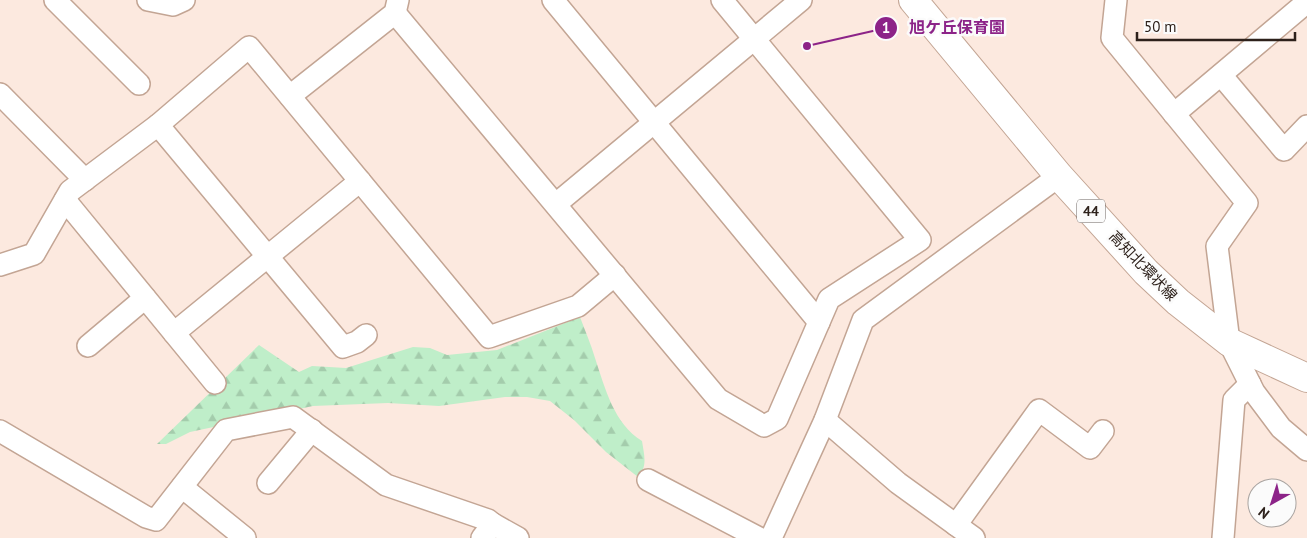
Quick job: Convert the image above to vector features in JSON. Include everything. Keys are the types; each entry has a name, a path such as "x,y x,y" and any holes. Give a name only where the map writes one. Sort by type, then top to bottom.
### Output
{"main road":[{"name":"高知北環状線","path":"914,0 1059,176 1146,272 1178,302 1229,342 1307,378"}],"street":[{"path":"55,0 140,84"},
{"path":"148,0 173,5 184,0"},
{"path":"553,0 819,322"},
{"path":"290,96 397,7 718,400 764,426 778,419 829,299 920,240 722,0"},
{"path":"556,204 801,0"},
{"path":"1174,114 1307,2"},
{"path":"1113,4 1112,38 1247,204 1217,246 1229,342 1254,392 1281,428 1307,450"},
{"path":"1,263 34,254 70,191 158,125 249,47 489,337 578,306 614,274"},
{"path":"1221,75 1284,150 1307,126"},
{"path":"0,94 85,180"},
{"path":"158,125 343,346 357,342 366,335"},
{"path":"771,538 825,420 863,320 1059,176"},
{"path":"174,333 360,181"},
{"path":"65,200 215,382"},
{"path":"88,346 145,298"},
{"path":"1223,538 1234,400 1250,384"},
{"path":"956,525 1039,410 1090,448 1103,431"},
{"path":"0,430 146,516 156,520 226,430 293,417 386,485 488,520 487,531 518,538"},
{"path":"825,420 898,483 974,538"},
{"path":"268,483 312,430"},
{"path":"648,480 759,538"},
{"path":"182,487 244,538"}],"green space":[{"path":"580,317 607,393 617,415 632,434 642,441 644,464 638,477 606,452 574,420 550,401 527,397 505,397 439,406 388,403 313,406 190,432 166,444 157,444 259,345 299,372 312,366 346,368 413,347 430,348 447,355 497,350"}],"place":[{"name":"旭ケ丘保育園","path":"807,46"}]}
